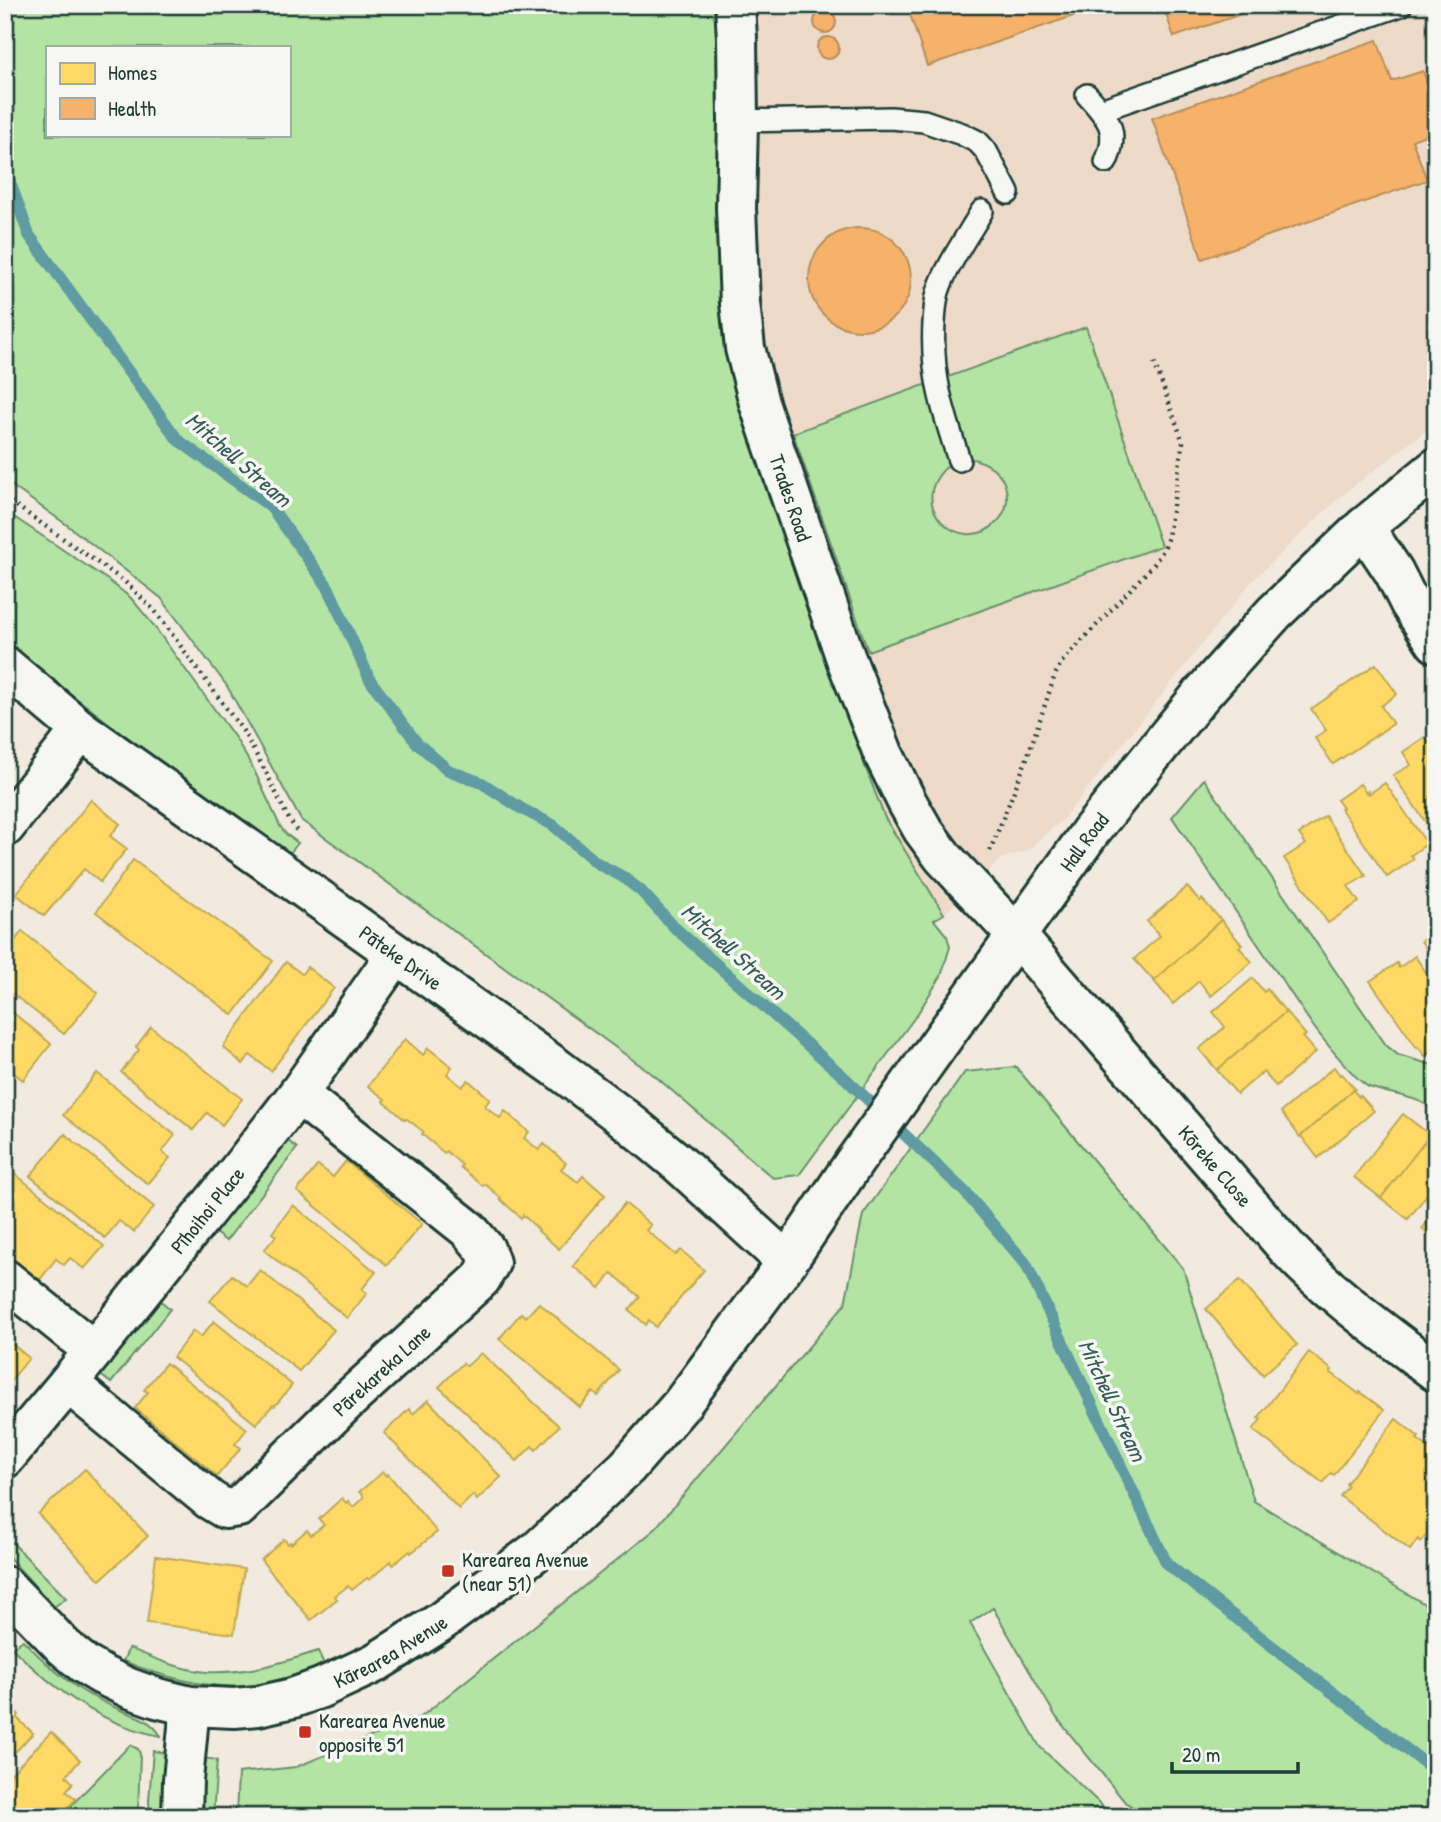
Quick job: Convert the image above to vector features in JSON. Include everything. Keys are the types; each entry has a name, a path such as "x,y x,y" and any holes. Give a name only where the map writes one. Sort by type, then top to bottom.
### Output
{"street":[{"name":"Trades Road","path":"735,5 738,121 736,208 740,303 745,348 759,403 846,659 883,753 906,802 923,830 953,869 1017,935"},
{"name":"Hall Road","path":"787,1262 855,1161 1091,831 1201,695 1274,613 1364,527 1436,468"},
{"path":"1364,527 1436,643"},
{"name":"Pāteke Drive","path":"5,666 81,730 625,1119 677,1162 787,1262"},
{"path":"5,827 81,730"},
{"name":"Kōreke Close","path":"1017,935 1303,1266 1331,1292 1436,1372"},
{"name":"Pīhoihoi Place","path":"5,1458 94,1351 298,1094 396,954"},
{"name":"Pārekareka Lane","path":"68,1383 210,1500 225,1509 239,1507 345,1403 481,1279 490,1263 485,1249 469,1230 298,1094"},
{"name":"Kārearea Avenue","path":"5,1586 84,1664 130,1688 158,1698 190,1706 234,1708 293,1698 321,1688 375,1663 439,1623 538,1550 626,1467 681,1405 787,1262"},
{"path":"5,1279 94,1351"},
{"path":"183,1817 183,1780 190,1706"}],"lane":[{"path":"1106,162 1113,141 1111,125 1094,103 1401,5"},
{"path":"738,121 891,118 924,121 978,142 986,151 1008,194"},
{"path":"959,460 936,381 933,350 935,310 944,277 982,211"}],"path":[{"path":"988,855 1026,761 1055,675 1062,663 1145,573 1164,549 1168,537 1183,442 1153,359"},
{"path":"5,498 124,581 155,611 243,732 287,816 298,831"}],"shaded area":[{"path":"719,5 1436,5 1436,423 1341,496 1253,580 1063,819 1027,851 1002,858 944,914 885,818 746,418"}],"green space":[{"path":"5,5 719,5 746,418 885,818 944,914 934,920 947,936 950,947 941,976 918,1013 799,1175 773,1178 655,1076 301,820 227,686 161,598 5,481"},
{"path":"1086,327 1161,546 868,651 793,433 927,384 950,464 936,480 931,495 934,510 942,522 954,531 969,534 984,531 998,521 1005,509 1005,485 991,466 968,458 945,378"},
{"path":"5,511 131,598 236,739 280,826 298,843 291,852 153,757 5,640"},
{"path":"1204,779 1386,1045 1398,1055 1436,1066 1436,1111 1419,1101 1369,1087 1356,1077 1313,1026 1172,817"},
{"path":"1016,1067 1183,1268 1254,1501 1436,1611 1436,1817 1148,1817 1125,1802 1056,1717 993,1608 970,1623 1040,1747 1114,1817 236,1817 238,1773 296,1767 422,1716 653,1531 845,1304 863,1215 965,1072"},
{"path":"287,1140 297,1148 226,1241 214,1232"},
{"path":"159,1299 170,1309 111,1383 98,1373"},
{"path":"5,1535 66,1598 54,1607 5,1553"},
{"path":"23,1640 77,1688 108,1705 141,1718 161,1736 118,1724 80,1704 45,1678 12,1648"},
{"path":"129,1648 177,1666 207,1672 250,1669 318,1651 324,1664 256,1685 205,1685 172,1678 123,1661"},
{"path":"130,1745 138,1749 140,1754 138,1814 131,1817 60,1817"},
{"path":"153,1751 167,1753 162,1817 150,1817"},
{"path":"203,1758 217,1760 213,1817 200,1817"}],"building: Homes":[{"path":"1376,664 1397,694 1381,706 1393,724 1333,764 1315,738 1326,730 1311,709"},
{"path":"1425,737 1432,747 1436,747 1436,837 1393,775 1411,765 1403,752"},
{"path":"1385,783 1427,844 1411,855 1414,859 1387,877 1337,800 1360,784 1369,794"},
{"path":"91,800 120,824 110,836 127,849 100,882 84,869 44,916 16,894"},
{"path":"1325,816 1366,876 1348,886 1359,902 1328,923 1284,858 1306,844 1299,834"},
{"path":"133,860 273,961 233,1015 96,912"},
{"path":"1187,887 1221,920 1154,981 1134,959 1160,936 1147,921"},
{"path":"1221,920 1252,962 1211,996 1199,981 1173,1004 1154,981"},
{"path":"22,931 98,993 64,1034 5,988 5,946 9,949"},
{"path":"1436,931 1436,963 1421,941"},
{"path":"1415,956 1436,987 1436,1048 1425,1056 1370,981 1397,963 1399,968"},
{"path":"286,962 302,974 307,967 334,988 271,1071 250,1055 243,1064 223,1047"},
{"path":"1253,978 1264,992 1267,989 1286,1012 1217,1070 1199,1049 1225,1027 1213,1012"},
{"path":"5,1006 51,1044 23,1080 5,1066"},
{"path":"1286,1012 1306,1035 1303,1037 1316,1052 1276,1086 1263,1072 1237,1094 1217,1070"},
{"path":"151,1027 242,1099 222,1125 207,1113 193,1130 121,1072 139,1050 136,1047"},
{"path":"405,1039 423,1055 428,1048 452,1067 447,1074 462,1087 468,1080 490,1099 485,1106 500,1118 505,1111 529,1132 524,1138 539,1150 544,1144 566,1163 561,1169 578,1182 583,1176 605,1195 559,1249 523,1215 521,1218 485,1184 483,1186 460,1167 462,1165 446,1151 444,1153 422,1134 424,1132 405,1120 368,1086"},
{"path":"1334,1067 1355,1089 1300,1137 1281,1112"},
{"path":"97,1073 175,1135 162,1152 170,1158 148,1184 63,1115"},
{"path":"1353,1090 1374,1111 1318,1158 1301,1136"},
{"path":"1403,1114 1430,1135 1381,1198 1354,1177"},
{"path":"65,1134 154,1207 134,1232 119,1221 105,1238 30,1176"},
{"path":"1430,1135 1436,1139 1436,1183 1408,1219 1381,1198"},
{"path":"346,1161 422,1224 387,1265 297,1191 318,1165 333,1177"},
{"path":"9,1169 104,1246 84,1269 70,1258 64,1265 56,1259 38,1282 5,1255 5,1231 10,1225 5,1221 5,1173"},
{"path":"625,1203 651,1225 646,1230 676,1255 681,1250 704,1270 656,1327 649,1320 646,1325 629,1310 640,1297 612,1273 600,1288 573,1266"},
{"path":"293,1205 376,1272 362,1289 367,1293 347,1318 264,1250 276,1236 272,1233"},
{"path":"1436,1210 1436,1240 1422,1229"},
{"path":"260,1270 334,1330 299,1371 210,1301 232,1275 247,1286"},
{"path":"1240,1280 1297,1345 1263,1375 1206,1309"},
{"path":"539,1303 619,1370 598,1396 593,1392 580,1407 499,1339 521,1313 526,1317"},
{"path":"214,1321 292,1385 256,1424 173,1357 193,1331 201,1337"},
{"path":"5,1338 29,1358 5,1388"},
{"path":"1309,1352 1332,1370 1330,1372 1384,1410 1334,1475 1331,1473 1323,1483 1253,1430 1261,1419 1258,1418"},
{"path":"481,1353 559,1426 536,1450 532,1446 517,1461 439,1387 463,1363 467,1366"},
{"path":"166,1363 247,1429 235,1444 241,1448 217,1476 135,1408 148,1392 144,1390"},
{"path":"428,1400 501,1477 477,1500 473,1495 459,1509 384,1433 409,1409 413,1414"},
{"path":"1396,1419 1436,1453 1436,1523 1421,1542 1418,1539 1410,1550 1340,1496 1348,1486 1346,1484"},
{"path":"85,1469 148,1536 100,1580 38,1514"},
{"path":"383,1472 386,1476 388,1474 437,1532 393,1565 391,1561 369,1580 367,1578 352,1590 348,1586 335,1596 337,1599 311,1620 261,1560 284,1539 291,1544 307,1530 311,1535 324,1525 319,1519 342,1498 353,1507 363,1498 359,1492"},
{"path":"156,1556 244,1569 234,1634 147,1623"},
{"path":"5,1701 19,1715 17,1718 33,1733 5,1763"},
{"path":"51,1732 80,1760 66,1776 73,1783 66,1791 76,1799 58,1817 5,1817 5,1780"}],"building: Health":[{"path":"907,5 1083,5 1085,12 927,66"},
{"path":"1163,5 1268,5 1174,37"},
{"path":"825,11 833,14 836,22 833,30 825,33 817,30 814,22 817,14"},
{"path":"828,37 836,40 839,48 836,56 828,59 820,56 817,48 820,40"},
{"path":"1377,40 1392,81 1423,71 1436,107 1436,131 1412,140 1427,180 1202,259 1152,118"},
{"path":"860,228 879,232 896,243 907,260 911,279 907,298 896,315 879,326 860,330 841,326 824,315 813,298 809,279 813,260 824,243 841,232"}],"waterway":[{"name":"Mitchell Stream","path":"5,168 29,235 178,440 271,507 328,587 370,680 417,743 448,770 482,783 553,825 597,863 623,877 641,891 675,928 845,1078 965,1192 1026,1264 1167,1564 1436,1770"}],"place":[{"name":"Karearea Avenue (near 51)","path":"448,1571"},
{"name":"Karearea Avenue opposite 51","path":"305,1732"}]}
